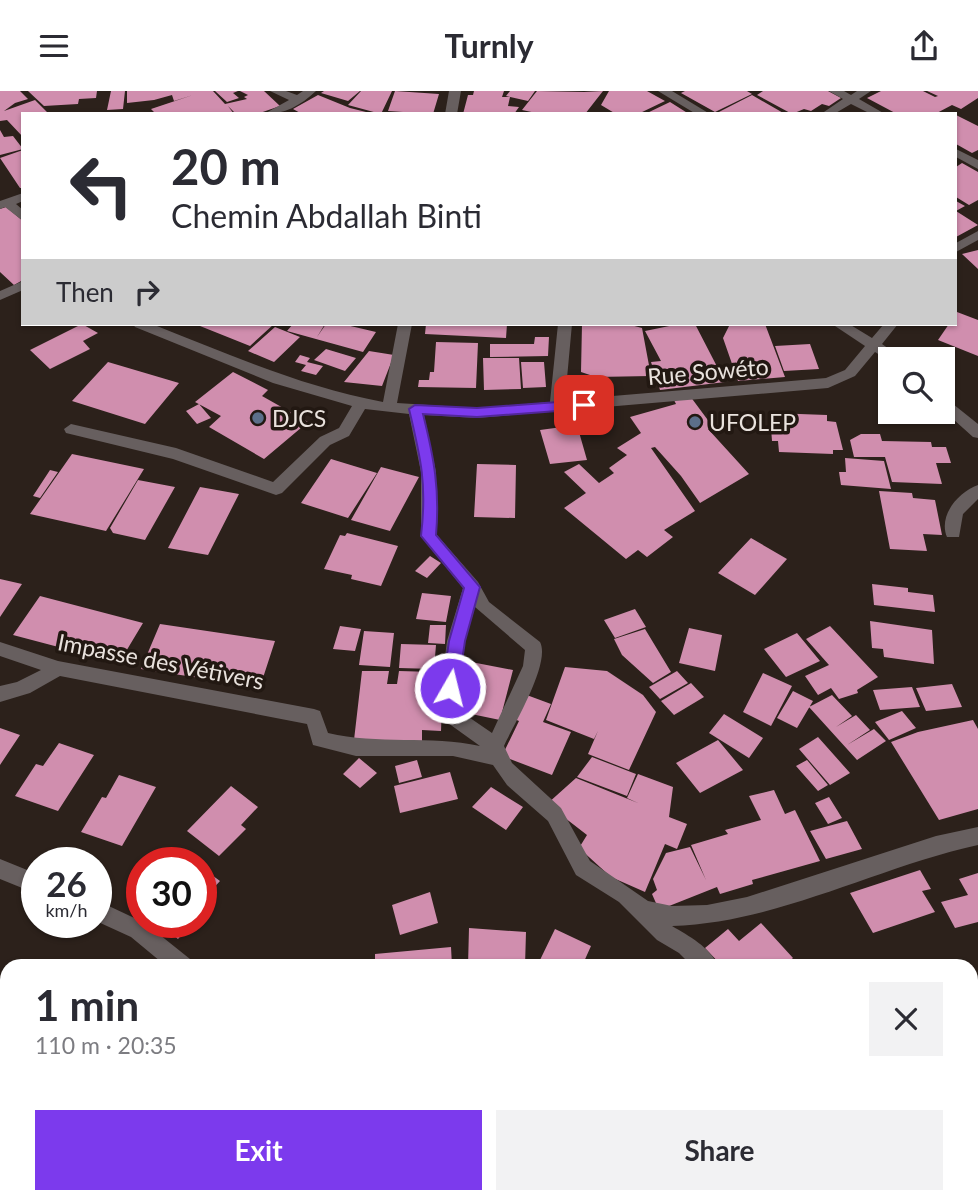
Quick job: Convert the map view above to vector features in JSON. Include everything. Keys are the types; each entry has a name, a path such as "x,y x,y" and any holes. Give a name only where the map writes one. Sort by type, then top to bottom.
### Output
{"street":[{"path":"276,91 298,100"},
{"path":"273,112 310,91"},
{"path":"452,112 455,91"},
{"path":"666,91 702,112"},
{"path":"835,91 876,112"},
{"path":"829,112 864,91"},
{"path":"957,154 978,165"},
{"path":"3,204 21,198"},
{"path":"3,204 21,216"},
{"path":"957,248 978,235"},
{"path":"0,296 21,286"},
{"name":"Rue Sowéto","path":"145,326 278,380 361,403 389,408 477,413 828,383 850,373 889,326"},
{"path":"165,335 174,326"},
{"path":"389,408 405,326"},
{"path":"557,407 565,326"},
{"path":"842,326 878,347"},
{"path":"71,429 176,454 276,489 325,441 344,432 361,403"},
{"path":"415,409 429,466 432,498 429,536 472,587 483,607 534,647 532,666 496,752"},
{"path":"955,412 978,433"},
{"path":"953,533 954,514 961,502 978,491"},
{"path":"472,587 457,641 446,712 496,752 510,775 528,788 562,824 570,849 583,868 621,890 664,933 686,946 700,959"},
{"name":"Impasse des Vétivers","path":"0,649 58,668 314,717 320,739 356,748 453,748 496,752"},
{"path":"0,694 19,690 58,668"},
{"path":"643,910 682,917 731,909 818,886 936,846 978,836"},
{"path":"0,869 21,878"},
{"path":"112,918 138,930 174,959"}],"building":[{"path":"0,91 20,91 28,99 15,103 4,111 35,100 47,112 21,112 21,135 7,120 0,121"},
{"path":"28,91 97,91 96,98 79,99 78,104 44,106"},
{"path":"111,91 125,91 123,109 107,110"},
{"path":"127,91 213,91 225,104 247,99 244,97 248,95 240,91 264,91 280,106 263,112 234,112 228,106 232,112 154,112 151,109 193,95 174,101 172,95 127,103"},
{"path":"215,91 238,91 233,93 239,98 227,102"},
{"path":"360,91 348,101 321,93"},
{"path":"361,91 392,91 382,112 348,105"},
{"path":"395,91 439,94 434,112 388,111"},
{"path":"474,91 504,91 502,97 510,97 508,106 519,107 515,112 464,112 468,95 473,95"},
{"path":"510,91 535,91 528,101 506,96"},
{"path":"537,91 603,91 587,112 522,110"},
{"path":"609,91 647,91 665,101 642,112 613,112 601,105"},
{"path":"747,91 752,94 715,112 681,93"},
{"path":"763,91 828,91 841,98 829,106 822,104 811,111 804,109 788,112 757,95"},
{"path":"881,91 923,91 935,97 938,96 927,91 978,91 978,98 961,109 952,105 939,112 893,112 867,98"},
{"path":"318,95 366,112 298,112 293,109"},
{"path":"752,95 782,112 719,112"},
{"path":"670,102 686,112 649,112"},
{"path":"957,116 978,126 978,150 972,153 957,145"},
{"path":"0,130 4,137 13,136 21,150 0,155"},
{"path":"21,151 21,188 20,188 0,158"},
{"path":"962,163 978,172 978,200 969,205 957,198 957,166"},
{"path":"957,202 965,206 957,210"},
{"path":"6,207 21,219 21,281 14,285 0,272 0,209"},
{"path":"957,212 978,225 957,236"},
{"path":"978,250 978,269 962,254"},
{"path":"957,312 978,320 978,356 938,340 948,326 957,326"},
{"path":"78,326 86,326 98,333 83,341 90,349 50,369 30,350"},
{"path":"200,326 272,326 250,346"},
{"path":"291,326 324,326 317,337 325,326 350,326 376,332 363,352 287,331"},
{"path":"426,326 507,326 506,338 425,334"},
{"path":"582,326 642,328 651,376 596,377 581,372"},
{"path":"669,326 696,326 725,382 660,390 651,362 661,361 645,331"},
{"path":"729,326 766,326 785,377 738,381 723,338"},
{"path":"275,327 300,337 274,362 248,351"},
{"path":"535,337 549,337 548,356 490,357 490,344 534,344"},
{"path":"436,342 478,343 476,388 418,387 419,380 429,380 430,372 434,372"},
{"path":"810,344 819,369 784,371 775,346"},
{"path":"326,349 356,358 345,371 314,360"},
{"path":"369,351 394,355 382,386 344,382"},
{"path":"300,355 310,358 307,362 323,366 316,375 301,371 306,365 295,362"},
{"path":"483,358 519,358 521,389 484,390"},
{"path":"108,362 179,383 145,424 72,401"},
{"path":"521,362 544,362 546,387 523,388"},
{"path":"233,372 268,390 262,396 308,422 264,459 209,427 221,416 195,402"},
{"path":"690,396 713,427 708,429 749,474 700,503 681,476 655,447 651,448 695,511 664,530 673,537 647,557 638,550 626,559 564,508 586,493 564,472 579,464 599,483 614,473 609,468 627,455 617,448 641,433 630,417 676,404 674,400"},
{"path":"199,404 211,418 197,424 186,411"},
{"path":"772,413 827,415 827,421 836,422 843,450 833,450 833,454 779,452 778,441 772,441"},
{"path":"577,425 587,460 550,464 540,430"},
{"path":"861,434 880,434 882,441 931,442 932,447 946,447 951,463 936,463 942,484 892,482 885,457 854,457 850,440"},
{"path":"72,454 144,469 106,531 30,514"},
{"path":"845,458 884,461 891,489 841,485 839,472 846,472"},
{"path":"331,459 377,473 348,518 301,503"},
{"path":"477,464 516,465 515,518 474,517"},
{"path":"381,467 419,477 390,531 351,520"},
{"path":"50,470 58,472 40,498 33,496"},
{"path":"138,480 175,487 145,540 113,533 110,528"},
{"path":"200,487 239,494 208,555 168,548"},
{"path":"879,491 912,493 913,498 935,500 942,535 923,534 927,551 890,549"},
{"path":"347,533 398,546 381,586 351,579 352,575 324,569 340,535 345,536"},
{"path":"751,538 787,559 755,595 718,573"},
{"path":"430,556 441,563 427,578 415,571"},
{"path":"0,579 22,584 0,617"},
{"path":"872,584 908,588 908,592 933,595 935,612 874,605"},
{"path":"422,593 451,596 446,622 416,619"},
{"path":"40,596 143,623 119,663 13,635"},
{"path":"635,609 646,627 615,638 604,620"},
{"path":"870,621 932,630 934,664 884,657 883,649 872,648"},
{"path":"160,624 275,641 260,687 141,669"},
{"path":"430,625 446,625 445,644 428,643"},
{"path":"340,626 361,629 355,651 333,649"},
{"path":"830,626 878,677 857,690 858,693 839,699 831,688 818,695 805,676 829,665 806,639"},
{"path":"689,628 722,635 715,671 679,663"},
{"path":"645,629 671,672 653,683 622,655 614,639"},
{"path":"364,631 394,633 390,667 359,665"},
{"path":"797,633 820,661 786,677 764,649"},
{"path":"401,644 436,645 434,669 399,668"},
{"path":"466,661 513,670 500,720 452,710"},
{"path":"565,667 607,671 643,695 656,712 629,770 588,754 598,731 594,739 546,720"},
{"path":"362,671 389,671 387,684 397,684 399,671 434,672 432,703 442,703 441,731 422,730 422,741 354,740"},
{"path":"677,671 688,683 660,699 649,687"},
{"path":"763,673 792,686 771,726 743,712"},
{"path":"691,683 704,697 674,715 661,701"},
{"path":"952,684 962,707 926,711 916,688"},
{"path":"912,687 920,707 880,710 873,690"},
{"path":"793,691 813,701 797,728 777,718"},
{"path":"524,694 551,704 543,722 571,732 552,775 502,756 519,721 512,718"},
{"path":"832,695 852,716 836,727 856,715 870,730 847,745 874,729 886,741 857,760 809,707"},
{"path":"902,711 916,728 889,740 875,722"},
{"path":"724,714 763,738 749,758 709,733"},
{"path":"973,720 978,729 978,809 939,820 891,742 918,732"},
{"path":"0,728 20,735 0,765"},
{"path":"818,737 850,773 830,785 799,749"},
{"path":"718,740 743,770 700,793 676,763"},
{"path":"59,743 94,755 58,811 15,796 36,764 43,766"},
{"path":"592,757 636,774 627,796 577,777"},
{"path":"359,758 377,773 360,788 343,774"},
{"path":"417,760 422,777 399,783 395,766"},
{"path":"807,760 828,785 818,791 796,766"},
{"path":"450,772 458,799 400,813 394,786"},
{"path":"638,774 673,787 669,817 687,824 677,849 665,844 645,892 611,877 579,848 587,835 547,804 576,778 638,803 627,798"},
{"path":"119,775 156,787 122,846 81,832"},
{"path":"231,786 258,807 241,825 246,829 219,856 217,847 207,847 187,831"},
{"path":"491,787 523,807 506,830 472,807"},
{"path":"774,790 785,814 795,810 820,861 752,880 753,884 720,894 717,887 659,910 652,894 657,890 653,879 666,853 690,847 706,880 691,845 728,834 725,830 761,820 749,796"},
{"path":"829,797 842,818 828,824 815,803"},
{"path":"847,821 862,849 826,859 810,831"},
{"path":"920,870 931,889 922,891 935,912 873,933 850,893"},
{"path":"978,873 978,922 955,928 941,902 968,895 959,879"},
{"path":"430,892 438,923 400,935 392,905"},
{"path":"761,923 793,958 715,959 705,948 728,929 739,941"},
{"path":"469,928 526,932 525,959 468,959"},
{"path":"555,929 591,946 585,959 540,959"},
{"path":"451,947 452,959 375,959 375,954"}],"place":[{"name":"DJCS","path":"258,418"},
{"name":"UFOLEP","path":"695,422"}],"route":[{"path":"450,688 457,641 472,587 429,536 432,498 429,466 415,409 477,413 584,405"}]}
